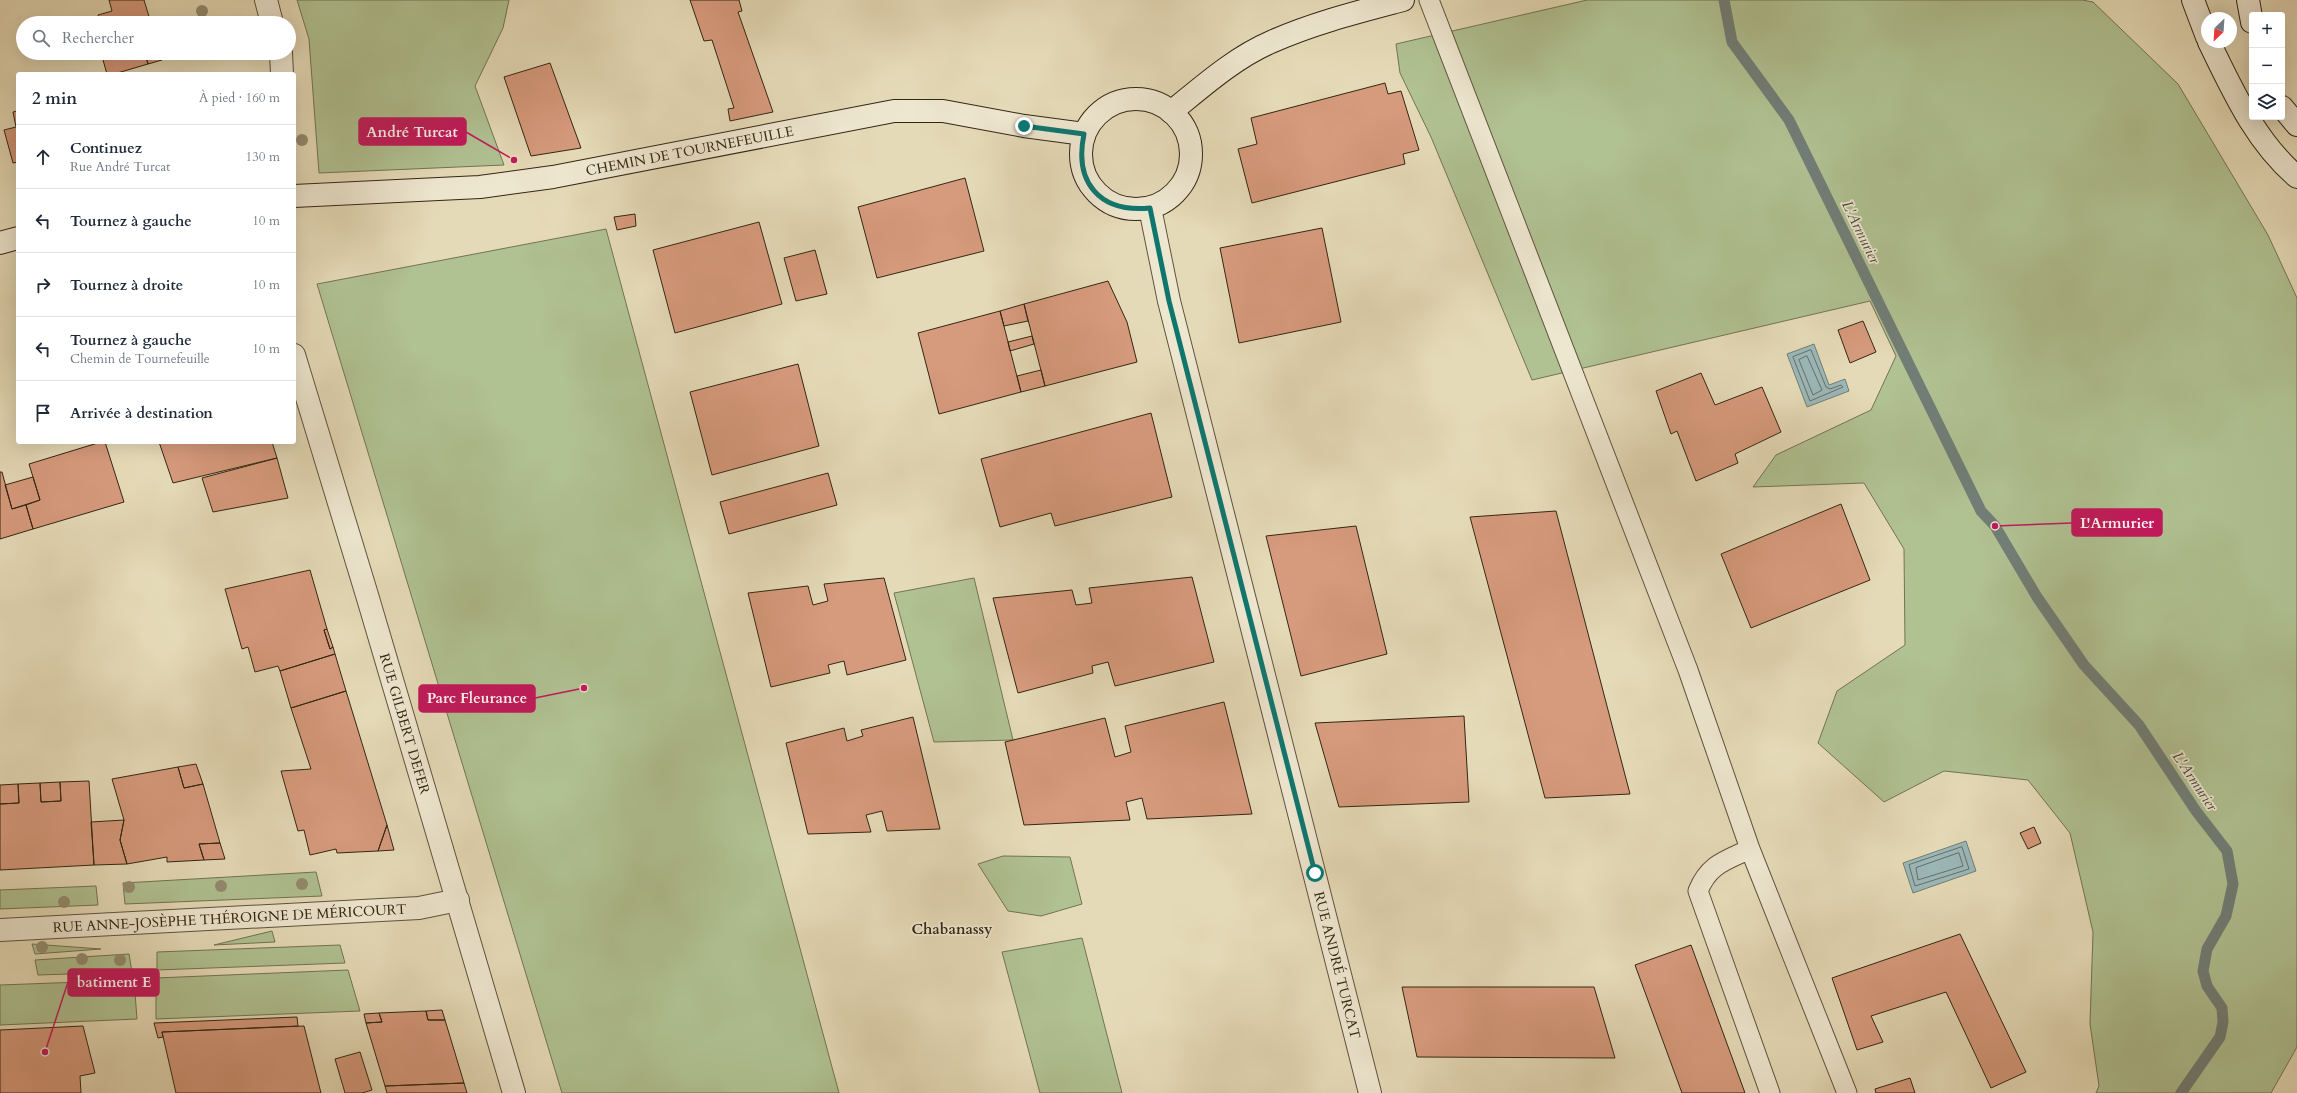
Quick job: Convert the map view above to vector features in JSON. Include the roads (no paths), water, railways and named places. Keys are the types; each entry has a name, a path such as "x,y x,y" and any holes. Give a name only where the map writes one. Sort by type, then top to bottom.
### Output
{"street":[{"path":"266,0 270,16"},
{"path":"1171,112 1219,73 1270,42 1334,18 1402,0"},
{"path":"2192,0 2201,22"},
{"path":"2248,0 2250,12"},
{"path":"2212,48 2243,112 2278,160 2297,177"},
{"path":"281,60 282,72"},
{"path":"1139,99 1150,102 1171,112 1182,125 1189,141 1191,158 1188,169 1178,190 1166,201 1150,208 1132,210 1115,206 1100,197 1089,184 1082,168 1080,150 1084,134 1093,119 1106,108 1122,101 1139,99"},
{"name":"CHEMIN DE TOURNEFEUILLE","path":"296,196 480,187 553,177 894,111 943,111 1024,126 1084,134"},
{"path":"2285,111 2297,125"},
{"name":"RUE ANDRÉ TURCAT","path":"1150,208 1169,301 1370,1093"},
{"path":"0,243 16,239"},
{"name":"RUE GILBERT DEFER","path":"296,362 458,900 514,1093"},
{"name":"RUE ANNE-JOSÈPHE THÉROIGNE DE MÉRICOURT","path":"0,930 419,908 458,900"}],"lane":[{"path":"1429,0 1688,670 1750,849 1848,1093"},
{"path":"1750,849 1715,866 1704,876 1698,891 1770,1093"}],"water":[{"path":"1814,344 1829,385 1845,379 1849,391 1807,407 1787,354"},
{"path":"1966,841 1976,871 1913,893 1903,863"}],"waterway":[{"name":"L'Armurier","path":"1724,0 1732,42 1789,120 1981,511 1995,526 2037,597 2084,665 2139,725 2196,811 2227,851 2233,884 2226,916 2207,949 2203,971 2207,986 2222,1008 2223,1022 2220,1037 2181,1093"}],"place":[{"name":"André Turcat","path":"514,160"},
{"name":"L'Armurier","path":"1995,526"},
{"name":"Parc Fleurance","path":"584,688"},
{"name":"batiment E","path":"45,1052"}],"district":[{"name":"Chabanassy","path":"952,929"}]}
